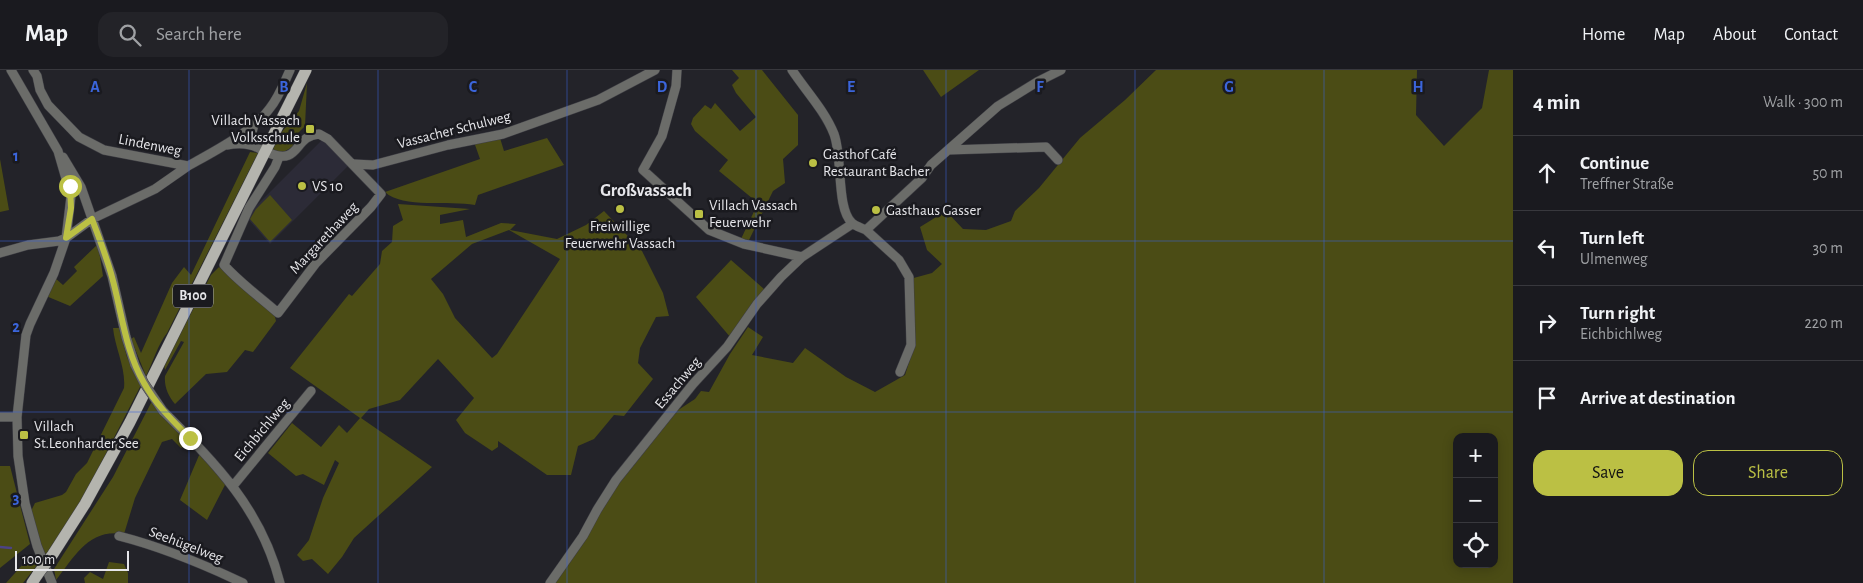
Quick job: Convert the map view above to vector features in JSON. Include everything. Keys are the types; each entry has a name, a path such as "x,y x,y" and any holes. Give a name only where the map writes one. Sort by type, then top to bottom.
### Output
{"main road":[{"name":"B100","path":"35,578 86,504 130,422 306,70"}],"street":[{"name":"Lindenweg","path":"33,70 48,105 79,137 104,150 188,166 224,146 265,115 274,103 290,70"},
{"name":"Vassacher Schulweg","path":"354,164 373,165 448,144 502,134 598,100 655,70"},
{"path":"677,70 676,86 662,136 643,170 709,230 744,244 802,257"},
{"path":"792,70 825,116 834,135 840,164 843,206 852,224 866,230 899,260 908,277 911,345 900,372"},
{"path":"866,230 922,178 931,165 998,106 1061,70"},
{"path":"15,72 58,151 71,196 66,238 54,273 28,330 17,417 18,456 25,503 37,546 52,583"},
{"path":"254,124 252,133 261,150"},
{"path":"224,146 234,144 261,150 279,157 291,154 308,136 319,134 328,139 354,164"},
{"path":"948,150 1046,147 1058,160"},
{"name":"Eichbichlweg","path":"58,151 82,187 112,276 126,337 135,365 144,383 163,411 233,486 254,518 266,542 280,583"},
{"name":"Margarethaweg","path":"279,157 275,167 240,224 224,265 236,279 251,289 278,313 316,263 371,207 381,194 354,164"},
{"path":"0,253 28,245 59,241 66,238 92,219 155,189 188,166"},
{"name":"Essachweg","path":"550,583 583,536 616,480 693,384 727,347 757,304 802,257 852,224"},
{"name":"Eichbichlweg","path":"233,486 312,391"},
{"path":"0,417 17,417"},
{"name":"Seehügelweg","path":"119,536 178,554 243,583"}],"shaded area":[{"path":"732,70 762,70 798,115 798,145 783,159 785,183 773,191 749,240 741,239 758,203 719,171 728,160 695,131 691,124 693,118 705,105 711,109 715,103 740,131 756,117 736,93 732,85 739,78"},
{"path":"923,70 979,70 941,97"},
{"path":"1156,70 1417,70 1416,115 1444,146 1482,108 1489,70 1513,70 1513,583 553,583 609,496 672,414 695,399 701,391 709,392 730,354 748,327 763,337 752,355 793,363 805,348 846,377 875,392 905,375 913,350 910,279 932,273 942,264 927,250 920,227 946,211 963,229 986,230 1011,221 1015,211 1039,188 1080,138 1125,100"},
{"path":"307,83 305,126 294,137 293,146 288,150 283,152 272,151 281,133 299,111"},
{"path":"500,138 504,151 547,138 564,165 478,195 475,205 415,202 393,197 385,192 480,159 474,142"},
{"name":"VS 10","path":"322,140 350,164 270,244 248,219 253,209"},
{"path":"250,152 258,153 161,342 146,376 131,339 134,337 141,353 172,283 184,267 191,275"},
{"path":"0,159 9,210 0,212"},
{"path":"270,195 292,220 270,242 250,219 256,209"},
{"path":"398,204 470,209 440,215 440,224 463,220 466,237 501,223 516,224 510,230 557,239 586,225 604,211 642,251 663,293 669,316 656,317 640,348 638,363 653,379 624,416 614,415 594,439 578,446 571,475 547,475 498,441 498,447 492,451 465,433 456,420 474,398 438,359 400,400 369,409 361,418 432,467 354,538 328,574 312,559 303,561 297,555 309,540 323,498 339,463 335,460 324,485 303,474 296,476 268,453 292,423 321,447 339,425 347,433 360,418 290,368 349,294 352,296 380,264 382,251 392,242 393,226 403,220","holes":["509,230 560,259 497,354 492,358 455,318 443,294 431,279 472,244"]},
{"path":"98,244 103,276 70,306 46,296 55,278 63,285 77,271 74,267"},
{"path":"731,260 765,290 739,322 731,338 696,297"},
{"path":"219,267 274,313 276,321 253,352 245,350 227,372 206,374 175,404 167,391 165,376 184,342 181,341 165,370 164,365 211,275"},
{"path":"113,328 119,328 127,357 141,385 79,506 46,554 42,549 31,511 35,503 66,492 76,474 87,463 124,388 122,366"},
{"path":"152,401 190,444 181,448 172,439 162,442 135,498 124,534 112,533 101,535 92,540 77,553 56,580 54,569 113,477"},
{"path":"200,453 226,483 207,520 180,500"},
{"path":"0,466 10,466 30,544 0,568"},
{"path":"36,557 39,563 23,583 6,583 24,563"},
{"path":"109,562 124,564 128,573 128,583 85,583 84,578 90,572 103,579"}],"waterway":[{"path":"0,547 11,548"}],"place":[{"name":"Villach Vassach Volksschule","path":"310,129"},
{"name":"Gasthof Café Restaurant Bacher","path":"813,163"},
{"name":"VS 10","path":"302,186"},
{"name":"Freiwillige Feuerwehr Vassach","path":"620,209"},
{"name":"Gasthaus Gasser","path":"876,210"},
{"name":"Villach Vassach Feuerwehr","path":"699,214"},
{"name":"Villach St.Leonharder See","path":"24,435"}],"district":[{"name":"Großvassach","path":"646,191"}],"route":[{"path":"70,186 71,208 66,238 92,219 112,276 126,337 135,365 151,396 190,438"}]}
